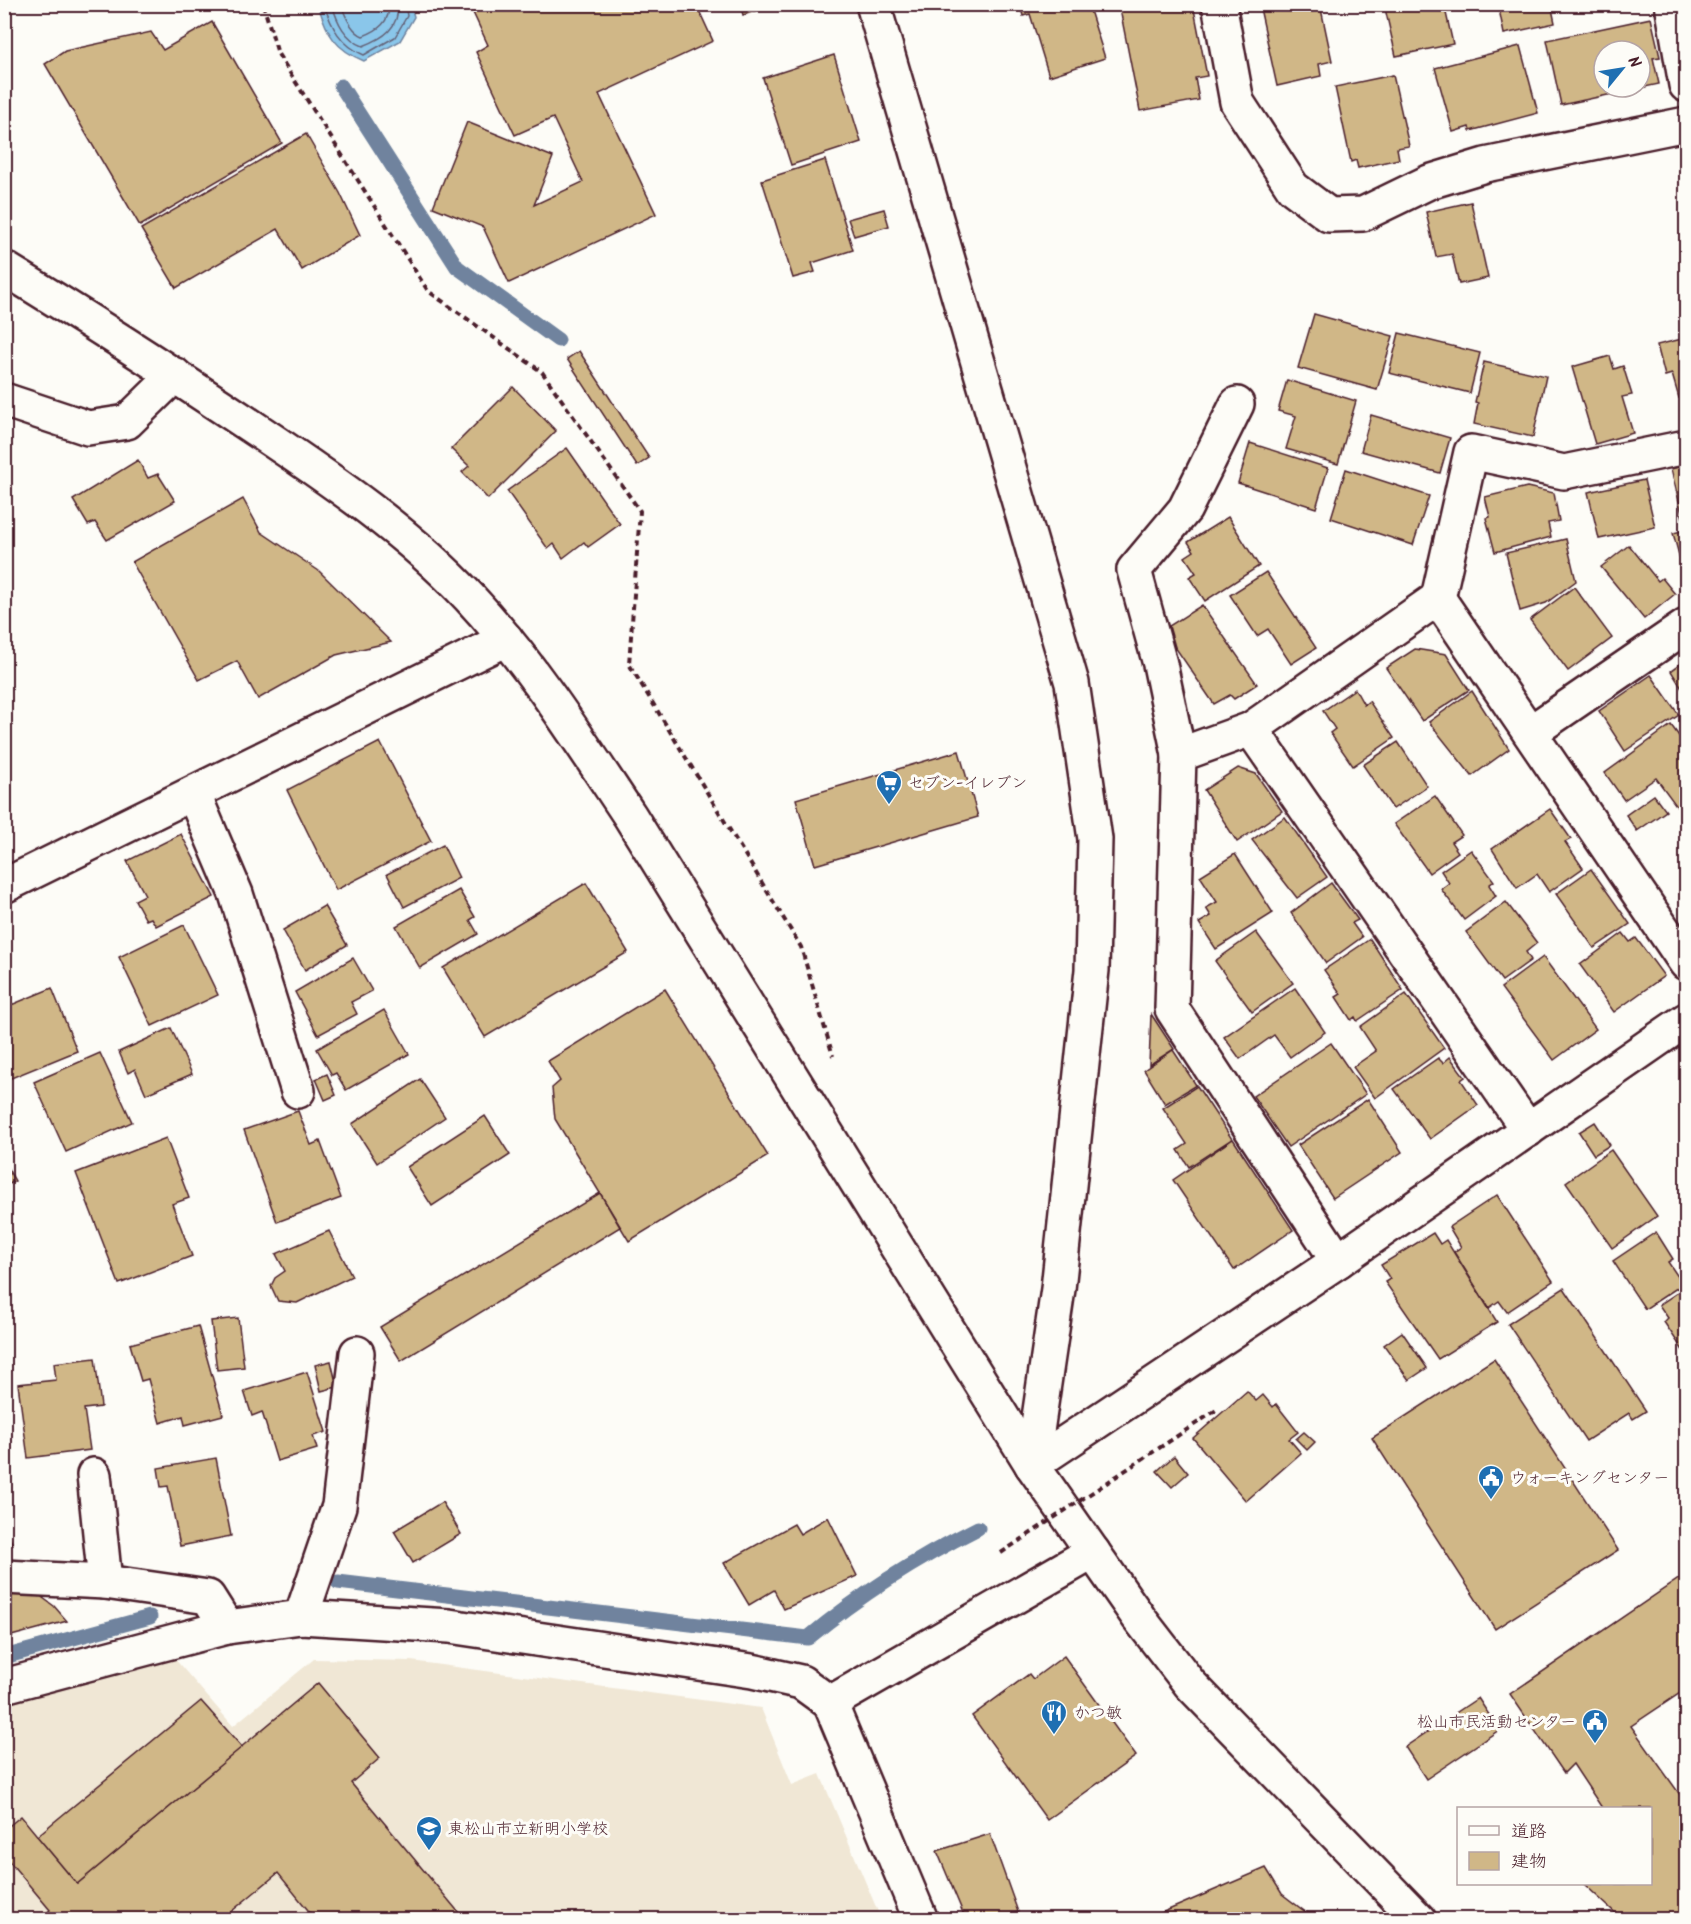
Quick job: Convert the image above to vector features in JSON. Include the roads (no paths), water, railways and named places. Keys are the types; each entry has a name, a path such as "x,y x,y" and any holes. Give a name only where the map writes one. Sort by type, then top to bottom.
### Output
{"street":[{"path":"873,4 1072,683 1095,838 1092,970 1058,1289 1032,1465"},
{"path":"1219,4 1238,102 1293,188 1329,215 1363,214 1429,182 1485,165 1686,124"},
{"path":"1672,4 1686,85"},
{"path":"4,268 175,375 299,458 391,526 468,596 506,639 581,741 630,816 1032,1465 1093,1552 1190,1684 1419,1920"},
{"path":"4,400 88,428 127,422 175,375"},
{"path":"1237,404 1185,509 1134,570 1160,664 1179,755 1172,1009 1338,1261"},
{"path":"1179,755 1251,729 1438,598 1471,452 1564,471 1686,447"},
{"path":"1438,598 1532,732 1686,963"},
{"path":"1532,732 1686,627"},
{"path":"4,886 194,795 506,639"},
{"path":"1251,729 1528,1130"},
{"path":"194,795 236,894 298,1091"},
{"path":"1032,1465 1338,1261 1686,1020"},
{"path":"301,1617 339,1506 357,1353"},
{"path":"94,1475 105,1582"},
{"path":"830,1704 1093,1552"},
{"path":"4,1577 105,1582 208,1597 227,1627"},
{"path":"4,1686 227,1627 301,1617 449,1626 752,1671 801,1682 830,1704 921,1920"}],"water":[{"path":"318,5 411,5 414,17 400,41 364,61 339,46 329,32"}],"waterway":[{"path":"341,86 457,267 558,340"},
{"path":"338,1582 808,1638 890,1578 978,1528"},
{"path":"4,1657 150,1617"}],"place":[{"name":"セブン-イレブン","path":"889,806"},
{"name":"ウォーキングセンター","path":"1491,1501"},
{"name":"かつ敏","path":"1054,1736"},
{"name":"松山市民活動センター","path":"1595,1745"},
{"name":"東松山市立新明小学校","path":"429,1852"}]}
